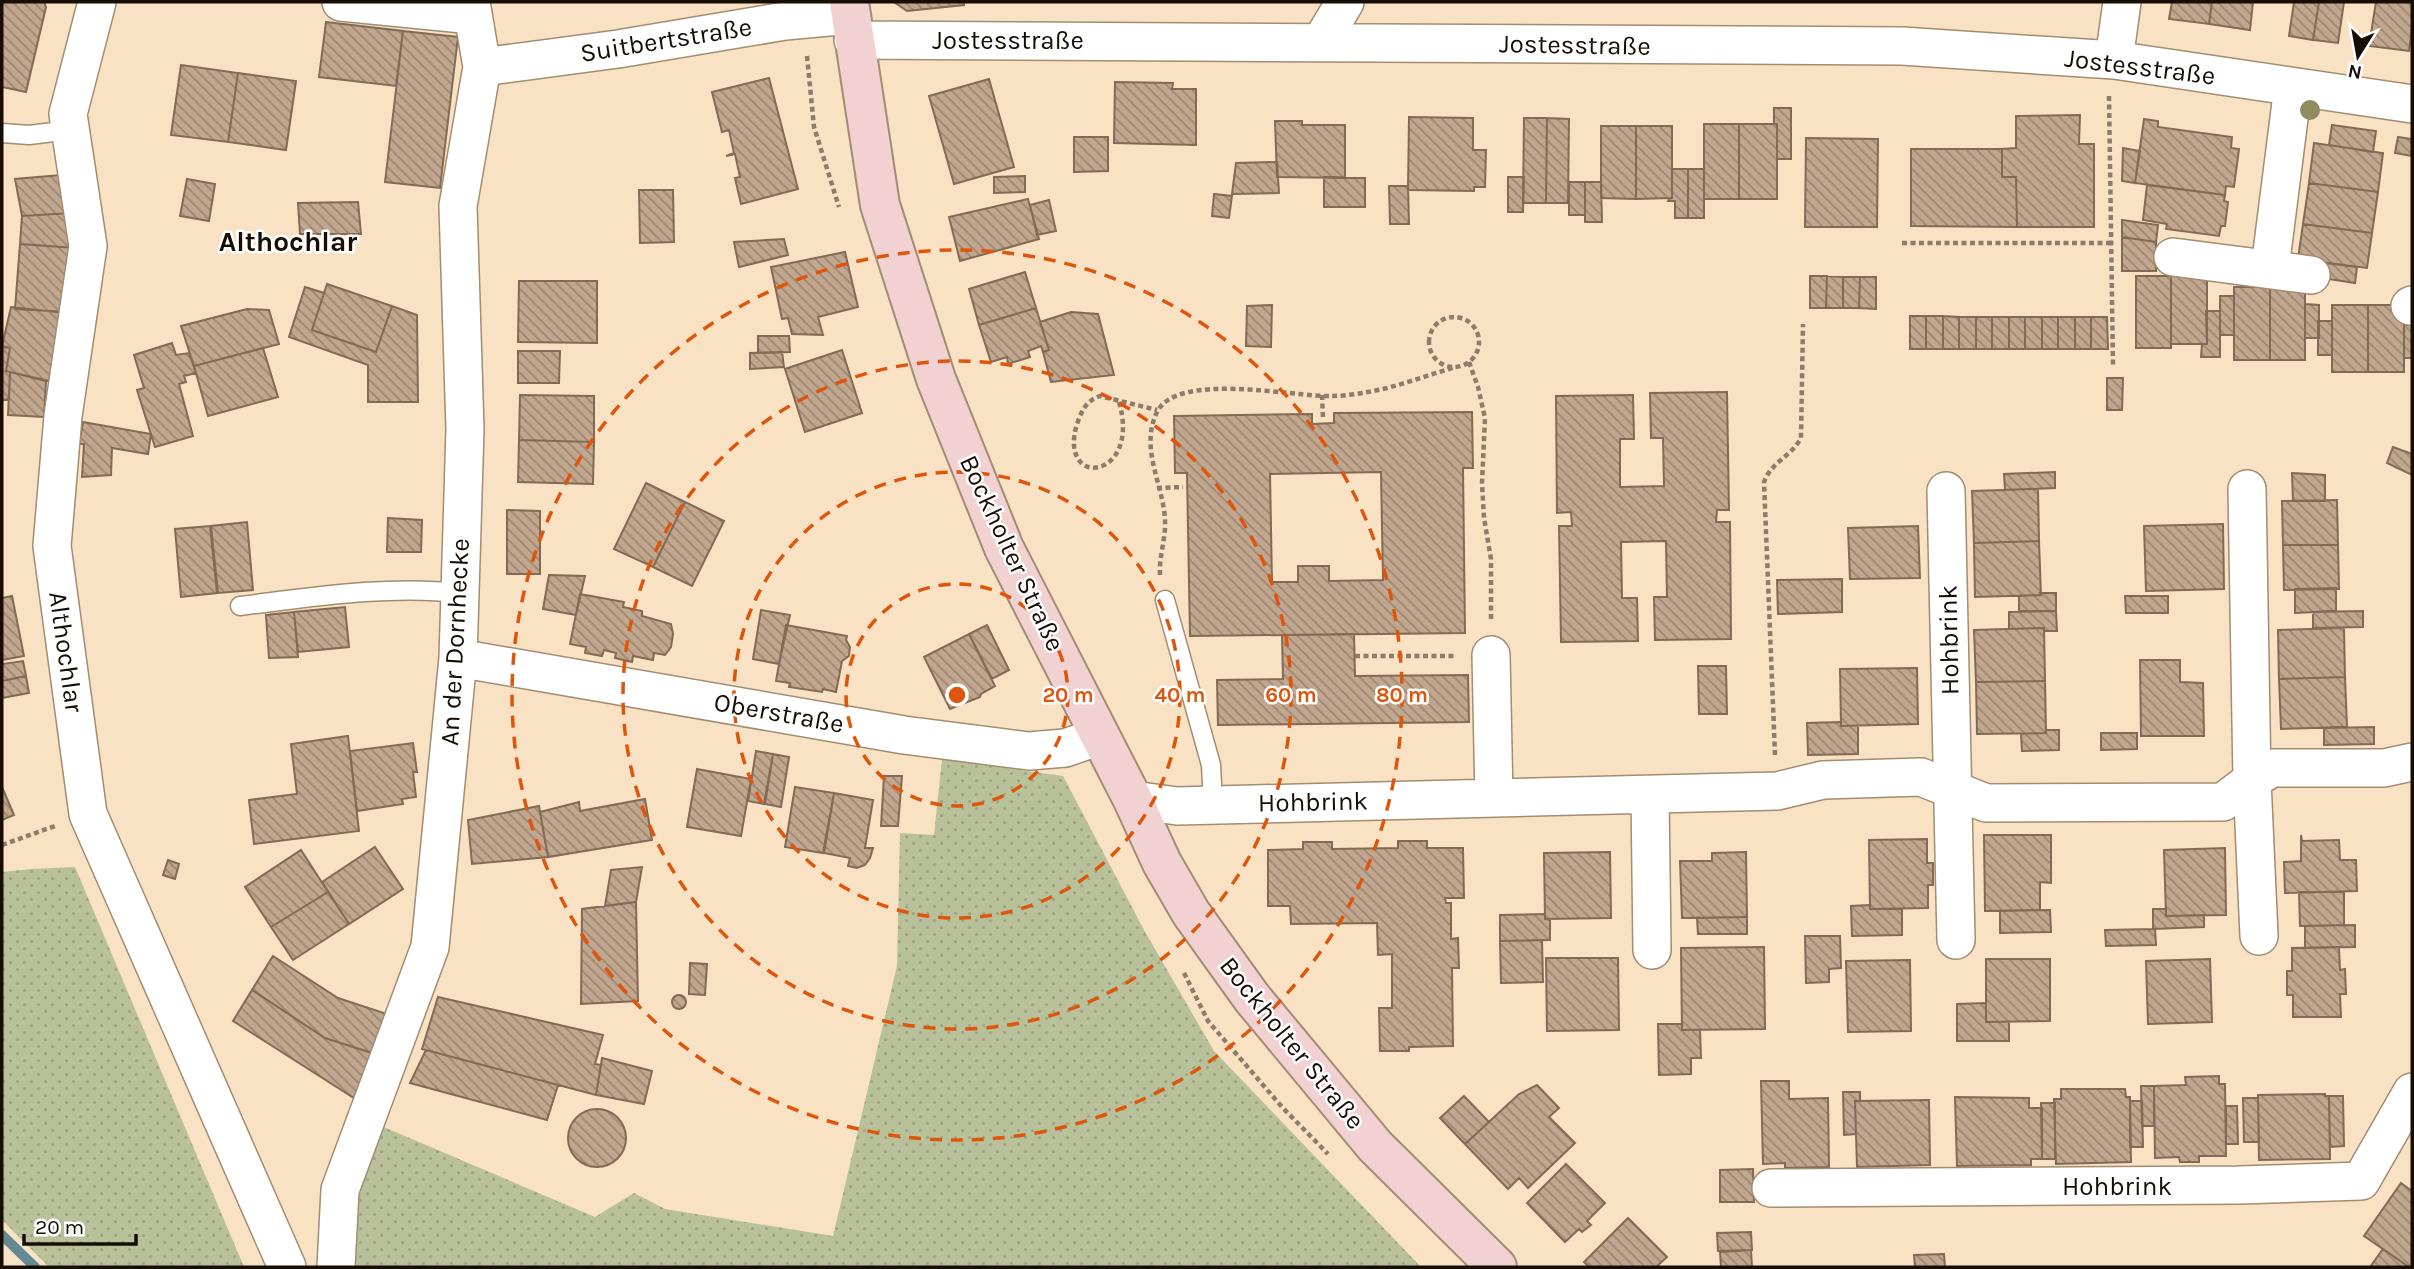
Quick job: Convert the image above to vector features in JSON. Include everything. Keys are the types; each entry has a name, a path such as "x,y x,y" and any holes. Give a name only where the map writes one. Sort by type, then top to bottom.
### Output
{"street":[{"name":"Althochlar","path":"97,2 68,114 88,246 63,416 52,546 88,814 287,1267"},
{"path":"341,2 472,8"},
{"path":"1321,42 1345,2"},
{"path":"2114,60 2122,2"},
{"name":"An der Dornhecke","path":"336,1267 340,1190 430,947 458,658 465,429 458,206 482,67 472,8"},
{"name":"Jostesstraße","path":"851,19 1321,42 1902,46 2114,60 2412,104"},
{"name":"Suitbertstraße","path":"482,67 618,49 785,21 851,19"},
{"name":"Bockholter Straße","path":"851,19 880,205 936,379 1004,548 1133,800 1162,863 1191,913 1252,998 1375,1146 1497,1267"},
{"path":"2270,268 2293,88"},
{"path":"2173,257 2311,275"},
{"path":"2247,489 2252,780 2259,936"},
{"name":"Hohbrink","path":"1946,491 1956,940"},
{"path":"1491,655 1494,798"},
{"name":"Oberstraße","path":"458,658 904,735 1029,751 1065,748 1100,736"},
{"name":"Hohbrink","path":"1133,800 1177,806 1777,791 1823,780 1922,777 1986,803 2223,802 2272,768 2384,768 2412,762"},
{"path":"1650,794 1652,950"},
{"name":"Hohbrink","path":"1770,1188 2239,1185 2361,1181 2412,1092"}],"lane":[{"path":"2,133 29,135 70,130"},
{"path":"240,606 346,593 425,589 460,593"},
{"path":"1165,600 1211,765 1213,805"}],"path":[{"path":"2113,366 2109,85 2114,60"},
{"path":"1902,243 2111,243"},
{"path":"1165,600 1159,567 1165,527 1163,505 1152,462 1151,437 1157,411 1170,399 1204,390 1253,389 1322,395 1369,392 1456,367 1469,362 1477,352 1479,344 1470,322 1456,316 1440,320 1430,333 1429,349 1438,362 1456,367"},
{"path":"1777,791 1764,482 1769,469 1796,448 1801,439 1802,324"},
{"path":"1355,656 1491,655 1491,559 1484,518 1482,483 1485,418 1469,362"},
{"path":"1322,395 1324,418"},
{"path":"1119,402 1124,425 1120,446 1107,466 1098,469 1085,467 1077,457 1074,435 1082,408 1091,399 1100,396 1157,411"},
{"path":"1157,488 1182,487"},
{"path":"2,845 88,814"}],"green space":[{"path":"942,759 1063,776 1144,930 1214,1051 1421,1267 352,1267 358,1175 379,1125 595,1217 634,1193 665,1209 833,1236 897,966 900,833 934,835"},
{"path":"75,867 244,1267 49,1267 2,1220 2,872"}],"building":[{"path":"2,2 44,2 46,7 26,92 2,87"},
{"path":"894,2 964,2 964,5 907,11"},
{"path":"2172,2 2212,2 2209,24 2169,19"},
{"path":"2212,2 2253,2 2250,30 2209,24"},
{"path":"2294,2 2319,2 2313,40 2289,36"},
{"path":"2319,2 2344,2 2338,43 2313,40"},
{"path":"2376,2 2412,2 2409,51 2369,46"},
{"path":"326,22 403,31 396,86 319,77"},
{"path":"403,31 458,37 440,188 385,182"},
{"path":"181,65 238,73 228,142 171,135"},
{"path":"238,73 296,81 286,150 228,142"},
{"path":"769,78 798,189 741,204 735,178 740,177 735,154 726,156 734,153 729,130 722,132 712,92"},
{"path":"989,79 1014,167 954,184 929,96"},
{"path":"1115,82 1173,83 1172,89 1196,89 1196,145 1114,143"},
{"path":"1774,108 1791,108 1791,159 1777,159"},
{"path":"2080,115 2079,144 2094,144 2094,227 2017,227 2016,177 2002,177 2002,149 2016,148 2016,116"},
{"path":"1409,117 1473,118 1473,150 1486,150 1485,187 1474,187 1474,191 1408,190"},
{"path":"1524,118 1547,118 1546,203 1523,203"},
{"path":"1547,118 1569,119 1568,203 1546,203"},
{"path":"2144,119 2158,121 2158,127 2232,137 2231,148 2239,149 2234,187 2226,186 2225,195 2135,183"},
{"path":"1275,121 1302,121 1302,125 1345,125 1345,178 1277,177"},
{"path":"1704,124 1739,124 1739,199 1704,199"},
{"path":"1739,124 1777,124 1777,199 1739,199"},
{"path":"2332,125 2376,131 2373,152 2329,145"},
{"path":"1601,126 1636,126 1636,199 1601,198"},
{"path":"1636,126 1672,126 1672,198 1636,199"},
{"path":"1074,137 1108,137 1108,171 1074,172"},
{"path":"2398,137 2412,139 2412,156 2395,153"},
{"path":"1806,138 1878,139 1877,227 1805,227"},
{"path":"2314,143 2383,153 2378,192 2309,183"},
{"path":"2123,148 2140,151 2135,183 2122,181"},
{"path":"1911,149 2002,149 2002,177 2016,177 2017,227 1911,226"},
{"path":"1277,162 1279,193 1232,194 1236,163"},
{"path":"1672,169 1688,169 1688,218 1675,218 1675,201 1668,201 1672,198"},
{"path":"1688,169 1704,169 1704,218 1688,218"},
{"path":"61,175 72,213 22,216 15,179"},
{"path":"1025,176 1025,192 994,193 994,177"},
{"path":"1324,177 1365,178 1365,207 1324,207"},
{"path":"1508,177 1524,177 1523,212 1508,212"},
{"path":"187,179 215,184 209,221 180,216"},
{"path":"1569,182 1585,182 1585,215 1569,215"},
{"path":"1585,182 1601,182 1602,222 1585,222"},
{"path":"2309,183 2378,192 2372,233 2303,224"},
{"path":"2147,185 2225,195 2224,201 2228,202 2225,226 2221,226 2219,236 2166,229 2167,224 2143,220"},
{"path":"1389,186 1408,186 1409,224 1390,224"},
{"path":"639,190 673,190 674,242 640,243"},
{"path":"1214,194 1232,196 1229,218 1212,216"},
{"path":"1028,199 1039,239 960,261 949,217"},
{"path":"1049,200 1056,231 1037,235 1030,205"},
{"path":"358,202 361,234 300,234 298,203"},
{"path":"72,213 75,248 20,244 22,216"},
{"path":"2122,220 2158,225 2156,242 2122,237"},
{"path":"2303,224 2372,233 2367,268 2298,259"},
{"path":"2122,237 2156,242 2156,271 2122,271"},
{"path":"784,239 788,255 739,267 734,242"},
{"path":"20,244 75,248 69,312 15,309"},
{"path":"845,252 858,307 818,317 823,335 792,334 788,318 782,319 771,267"},
{"path":"2325,263 2357,267 2355,283 2322,278"},
{"path":"1025,272 1036,308 979,325 969,289"},
{"path":"1810,276 1827,276 1826,308 1810,308"},
{"path":"1827,276 1843,277 1843,308 1826,308"},
{"path":"2136,276 2171,276 2171,348 2136,348"},
{"path":"2171,276 2207,276 2207,344 2171,344"},
{"path":"1843,277 1860,277 1859,308 1843,308"},
{"path":"1860,277 1876,277 1876,309 1859,308"},
{"path":"519,281 597,281 597,343 518,342"},
{"path":"327,284 392,306 376,352 312,330"},
{"path":"305,287 324,293 312,330 376,352 392,306 417,315 418,402 368,402 368,365 289,337"},
{"path":"2234,287 2270,287 2270,360 2234,360"},
{"path":"2270,289 2305,289 2305,360 2270,360"},
{"path":"2220,296 2234,296 2234,335 2220,335"},
{"path":"2305,304 2319,305 2319,338 2305,338"},
{"path":"1272,305 1271,347 1246,346 1247,306"},
{"path":"2332,305 2368,305 2368,372 2332,372"},
{"path":"2368,305 2404,305 2404,372 2368,372"},
{"path":"11,307 66,313 49,381 6,371 10,348 2,346"},
{"path":"1036,308 1049,350 1043,352 1041,346 1028,351 1030,357 1008,364 1007,357 991,362 979,325"},
{"path":"247,309 269,310 279,344 194,366 181,326"},
{"path":"2206,311 2220,311 2220,357 2201,357 2202,344 2207,344"},
{"path":"1071,312 1098,314 1114,375 1051,382 1043,352 1049,350 1040,322"},
{"path":"1910,316 1926,316 1926,349 1910,349"},
{"path":"1926,316 1943,316 1943,349 1926,349"},
{"path":"1943,316 1959,317 1959,349 1943,349"},
{"path":"1959,317 1976,317 1976,349 1959,349"},
{"path":"1976,317 1992,317 1992,349 1976,349"},
{"path":"1992,317 2009,317 2009,349 1992,349"},
{"path":"2009,317 2025,317 2025,349 2009,349"},
{"path":"2025,317 2042,317 2042,349 2025,349"},
{"path":"2042,317 2058,317 2058,349 2042,349"},
{"path":"2058,317 2075,317 2075,349 2058,349"},
{"path":"2075,317 2091,317 2091,349 2075,349"},
{"path":"2091,317 2107,317 2108,349 2091,349"},
{"path":"2318,321 2332,321 2332,355 2318,355"},
{"path":"2404,325 2412,325 2412,358 2404,358"},
{"path":"758,336 789,336 790,352 758,353"},
{"path":"172,343 176,355 189,353 196,373 184,376 186,382 179,384 193,436 155,447 137,390 144,388 134,355"},
{"path":"2,347 10,348 6,371 10,372 9,399 2,400"},
{"path":"263,348 278,397 208,416 194,366"},
{"path":"842,350 862,413 805,432 785,369"},
{"path":"518,351 560,351 559,383 518,383"},
{"path":"782,352 784,367 750,369 750,353"},
{"path":"10,372 46,381 44,417 8,415"},
{"path":"2107,378 2123,378 2122,410 2107,410"},
{"path":"1727,392 1729,510 1717,510 1716,522 1730,522 1731,639 1655,640 1654,597 1667,597 1666,541 1621,542 1622,598 1637,598 1638,641 1561,642 1559,526 1572,526 1571,512 1557,513 1556,396 1633,395 1634,439 1620,439 1620,487 1664,486 1663,438 1651,438 1650,393"},
{"path":"520,395 594,396 594,442 519,440"},
{"path":"1472,412 1473,468 1463,468 1465,633 1190,636 1187,473 1175,473 1174,416 1312,414 1312,424 1334,423 1334,413","holes":["1381,472 1383,580 1329,581 1329,566 1298,566 1298,582 1272,582 1270,474"]},
{"path":"83,422 151,434 148,454 112,448 111,475 82,477 84,444 79,444"},
{"path":"519,440 594,442 593,484 518,482"},
{"path":"2393,447 2412,454 2412,475 2387,463"},
{"path":"2055,472 2055,488 2005,490 2004,474"},
{"path":"2292,473 2325,475 2325,501 2293,501"},
{"path":"646,483 685,502 653,567 614,549"},
{"path":"2038,489 2039,541 1974,543 1972,491"},
{"path":"2337,500 2338,545 2283,545 2282,501"},
{"path":"685,502 724,521 692,586 653,567"},
{"path":"507,510 540,511 540,574 507,574"},
{"path":"388,518 422,520 421,552 387,552"},
{"path":"247,522 253,590 218,593 211,526"},
{"path":"2223,524 2224,589 2146,591 2144,526"},
{"path":"210,526 217,593 181,597 175,529"},
{"path":"1918,526 1920,578 1850,579 1848,528"},
{"path":"2039,541 2041,595 1975,597 1974,543"},
{"path":"2283,545 2338,545 2339,589 2284,590"},
{"path":"549,575 585,576 576,615 543,609"},
{"path":"1842,579 1842,612 1778,614 1777,580"},
{"path":"2336,588 2336,611 2295,613 2295,589"},
{"path":"2040,593 2056,593 2056,611 2019,611 2019,596 2041,595"},
{"path":"580,594 624,602 623,607 642,611 642,616 671,624 671,647 665,655 654,653 653,660 633,656 632,662 615,658 616,653 604,650 602,656 585,653 586,647 570,644"},
{"path":"12,596 24,656 2,660 2,598"},
{"path":"2125,596 2168,596 2168,613 2126,613"},
{"path":"345,607 349,647 298,652 294,612"},
{"path":"761,610 790,615 779,664 753,659"},
{"path":"2056,611 2057,631 2044,631 2044,628 2009,629 2009,612"},
{"path":"2363,611 2363,627 2313,628 2313,612"},
{"path":"294,612 298,657 269,658 266,615"},
{"path":"786,625 847,636 849,656 842,661 836,692 789,687 790,683 776,681"},
{"path":"987,625 1009,670 992,679 969,634"},
{"path":"2044,628 2045,681 1976,682 1974,630"},
{"path":"2344,628 2345,677 2279,679 2278,630"},
{"path":"969,634 995,686 980,697 950,709 924,657"},
{"path":"1354,634 1355,676 1468,675 1469,722 1218,725 1217,680 1283,679 1282,635"},
{"path":"2140,660 2180,660 2180,682 2203,683 2204,736 2141,736"},
{"path":"23,661 26,676 2,681 2,664"},
{"path":"1698,666 1726,666 1727,714 1699,714"},
{"path":"1917,668 1918,724 1841,726 1840,669"},
{"path":"26,676 29,693 2,698 2,681"},
{"path":"2345,677 2347,727 2281,729 2279,679"},
{"path":"2045,681 2046,733 1977,734 1976,682"},
{"path":"1841,722 1841,726 1858,726 1858,754 1808,755 1807,723"},
{"path":"2374,727 2374,744 2324,745 2324,728"},
{"path":"2046,730 2059,730 2059,750 2022,751 2021,734 2046,733"},
{"path":"2101,733 2137,733 2137,749 2101,750"},
{"path":"348,736 359,831 254,844 249,800 297,794 291,744"},
{"path":"413,743 417,772 413,772 416,797 402,799 403,804 357,811 350,751"},
{"path":"756,751 773,754 764,804 748,801"},
{"path":"773,754 789,757 781,807 765,804"},
{"path":"697,769 751,779 741,836 687,827"},
{"path":"884,776 902,776 898,826 881,826"},
{"path":"2,787 14,815 2,820"},
{"path":"795,787 834,793 823,853 785,847"},
{"path":"834,793 873,800 865,848 873,848 865,865 857,868 848,866 850,858 824,853"},
{"path":"645,799 652,840 548,857 540,812 579,802 580,811"},
{"path":"539,806 548,857 472,864 468,820"},
{"path":"1984,835 2051,835 2051,883 2040,882 2040,910 1985,911"},
{"path":"2301,835 2302,841 2339,840 2340,860 2356,860 2357,891 2285,893 2284,862 2301,861"},
{"path":"1927,839 1927,863 1933,863 1933,885 1928,885 1928,908 1870,909 1869,840"},
{"path":"1398,841 1427,841 1427,848 1463,848 1464,898 1445,898 1446,903 1451,903 1451,939 1458,938 1459,968 1452,968 1453,1046 1380,1051 1379,1008 1392,1008 1392,954 1378,955 1377,923 1291,924 1290,906 1268,906 1268,850 1303,849 1303,842 1332,842 1332,849 1398,848"},
{"path":"375,847 403,889 349,924 322,882"},
{"path":"2225,848 2226,915 2166,916 2164,850"},
{"path":"301,850 328,892 271,927 245,887"},
{"path":"1610,852 1611,918 1545,919 1544,853"},
{"path":"1746,852 1747,917 1682,918 1680,861 1712,861 1712,853"},
{"path":"168,860 179,864 175,879 163,875"},
{"path":"642,867 636,902 605,906 611,870"},
{"path":"328,892 349,924 293,960 271,927"},
{"path":"2299,892 2344,892 2344,925 2300,926"},
{"path":"636,902 638,1001 581,1004 582,909"},
{"path":"1870,905 1870,909 1902,909 1902,935 1852,936 1851,906"},
{"path":"2153,909 2166,909 2166,916 2204,915 2204,927 2153,929"},
{"path":"2050,910 2051,932 2000,933 2000,911"},
{"path":"1545,914 1545,919 1550,920 1550,940 1500,941 1500,915"},
{"path":"1747,917 1747,934 1698,934 1697,918"},
{"path":"2355,925 2355,947 2305,948 2305,926"},
{"path":"2155,929 2156,945 2106,946 2105,930"},
{"path":"1805,936 1840,936 1841,968 1829,969 1829,982 1806,983"},
{"path":"1542,940 1543,982 1501,983 1500,941"},
{"path":"1764,947 1765,1029 1682,1030 1681,948"},
{"path":"2339,947 2340,970 2345,969 2346,994 2340,994 2341,1017 2293,1017 2293,995 2287,995 2287,971 2292,971 2292,948"},
{"path":"273,956 338,998 390,1015 375,1054 325,1038 252,990"},
{"path":"1546,958 1618,958 1619,1030 1547,1031"},
{"path":"1986,959 2050,959 2050,1021 1986,1022"},
{"path":"2210,959 2212,1022 2148,1024 2146,961"},
{"path":"1910,960 1911,1031 1848,1032 1846,961"},
{"path":"690,963 707,964 705,995 689,994"},
{"path":"252,990 325,1038 375,1054 357,1100 233,1021"},
{"path":"676,995 682,995 686,1002 682,1009 676,1009 672,1005 672,999"},
{"path":"438,997 603,1035 595,1064 601,1065 596,1095 422,1049"},
{"path":"1986,1003 1986,1022 2009,1022 2009,1041 1957,1041 1957,1004"},
{"path":"1658,1024 1682,1024 1682,1030 1700,1030 1701,1058 1691,1058 1691,1074 1659,1075"},
{"path":"426,1050 558,1085 547,1120 410,1083"},
{"path":"602,1058 652,1071 644,1104 596,1095"},
{"path":"2219,1076 2219,1084 2225,1084 2226,1156 2199,1156 2199,1162 2180,1162 2179,1157 2155,1158 2154,1086 2186,1085 2185,1077"},
{"path":"1761,1081 1789,1081 1789,1099 1828,1098 1829,1167 1785,1168 1785,1163 1763,1164"},
{"path":"1537,1085 1559,1108 1549,1117 1575,1143 1528,1188 1519,1178 1508,1189 1465,1144 1519,1094"},
{"path":"2141,1086 2154,1086 2154,1126 2142,1126"},
{"path":"2061,1089 2125,1089 2126,1097 2130,1097 2131,1162 2056,1164 2054,1099 2061,1099"},
{"path":"1843,1092 1860,1092 1860,1101 1855,1101 1856,1134 1844,1135"},
{"path":"2258,1095 2329,1096 2330,1159 2259,1160"},
{"path":"1464,1096 1489,1122 1465,1144 1440,1118"},
{"path":"2329,1096 2343,1096 2344,1146 2330,1147"},
{"path":"1955,1097 2029,1098 2029,1108 2042,1108 2042,1159 2031,1159 2031,1165 1957,1166"},
{"path":"2243,1098 2258,1098 2259,1142 2244,1142"},
{"path":"1929,1100 1930,1165 1857,1167 1855,1101"},
{"path":"2130,1101 2142,1101 2143,1147 2130,1147"},
{"path":"2041,1103 2055,1103 2055,1159 2042,1159"},
{"path":"2226,1106 2237,1106 2238,1144 2226,1144"},
{"path":"597,1109 608,1111 621,1122 626,1138 624,1149 613,1162 597,1167 586,1165 573,1154 568,1138 570,1127 581,1114"},
{"path":"1566,1164 1605,1203 1587,1221 1591,1225 1582,1232 1579,1229 1565,1242 1527,1203"},
{"path":"1753,1169 1754,1202 1720,1202 1720,1170"},
{"path":"2401,1183 2412,1191 2412,1267 2364,1236"},
{"path":"1628,1218 1667,1257 1656,1267 1589,1267 1584,1262"},
{"path":"1751,1232 1752,1250 1718,1251 1717,1233"},
{"path":"2383,1249 2409,1267 2370,1267"},
{"path":"1751,1250 1752,1267 1721,1267 1720,1252"},
{"path":"1944,1254 1945,1267 1915,1267 1914,1255"}],"waterway":[{"path":"2,1235 35,1267"}],"district":[{"name":"Althochlar","path":"288,241"}]}
